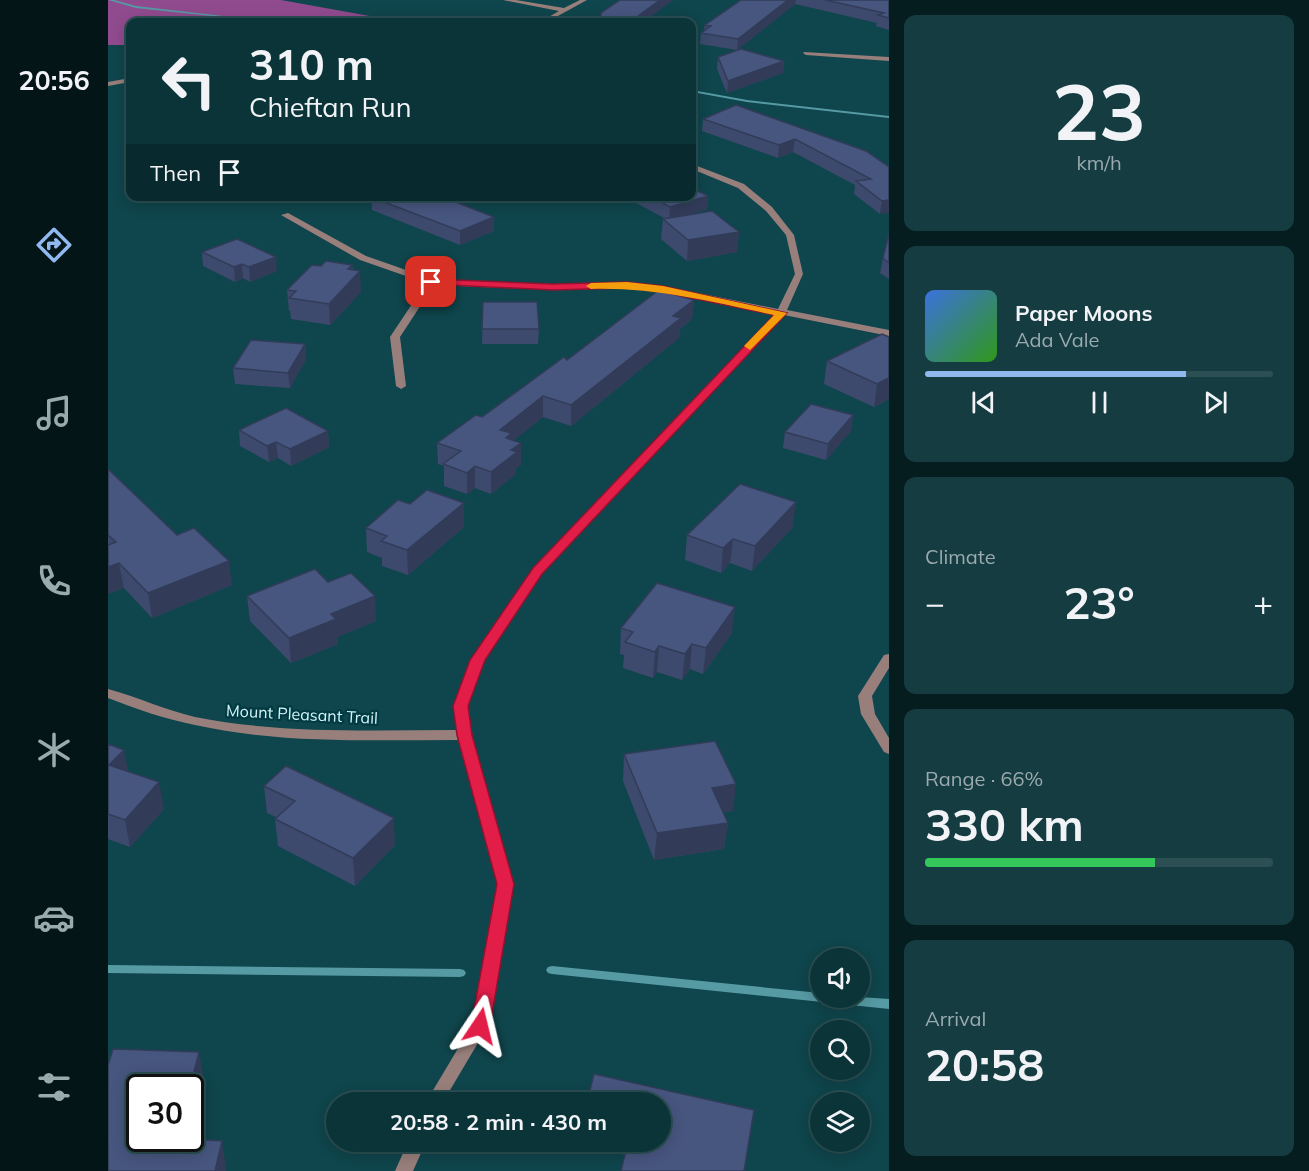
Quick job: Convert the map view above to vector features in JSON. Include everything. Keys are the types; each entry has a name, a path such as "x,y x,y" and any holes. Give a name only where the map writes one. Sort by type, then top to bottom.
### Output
{"street":[{"path":"506,0 565,10"},
{"path":"550,18 584,0"},
{"path":"806,53 889,59"},
{"path":"108,84 126,81"},
{"path":"440,1092 480,1026 506,884 464,735 461,706 477,660 537,571 781,313 799,274 790,235 769,209 741,186 696,168"},
{"path":"285,215 363,258 431,282 508,287 627,285 663,289 889,333"},
{"path":"401,386 395,337 431,282"},
{"path":"889,658 865,696 868,714 889,749"},
{"name":"Mount Pleasant Trail","path":"108,693 146,710 191,722 251,731 464,735"},
{"path":"404,1171 413,1152"}],"shaded area":[{"path":"108,0 281,0 381,18 126,18 126,45 108,45"}],"building":[{"path":"620,0 660,0 635,18 601,18 601,13"},
{"path":"741,0 788,0 738,39 701,33 711,26 705,25"},
{"path":"825,0 889,0 889,18 878,15 884,13"},
{"path":"741,49 784,61 728,81 718,57"},
{"path":"736,105 866,151 889,167 889,200 882,201 856,181 871,179 795,139 779,145 703,119"},
{"path":"696,190 708,196 696,199"},
{"path":"381,201 453,201 494,217 460,231"},
{"path":"659,201 691,201 670,207"},
{"path":"712,211 739,232 688,240 663,219"},
{"path":"889,234 889,263 883,258"},
{"path":"237,239 276,257 249,267 242,264 234,267 202,252"},
{"path":"326,261 352,265 348,269 360,271 329,304 289,298 296,291 287,290 312,265 321,266"},
{"path":"659,290 694,300 673,316 681,318 571,405 543,396 500,430 511,433 506,438 521,443 511,450 517,452 491,472 475,466 467,473 443,464 461,451 437,443 476,415 482,417 564,357 567,360"},
{"path":"483,302 537,302 539,329 482,329"},
{"path":"882,334 889,337 889,378 877,384 827,361"},
{"path":"251,340 305,344 288,373 233,368"},
{"path":"811,404 853,415 828,444 785,432"},
{"path":"286,408 328,431 290,449 276,442 267,446 239,430"},
{"path":"108,469 177,535 194,528 229,561 148,593 119,563 108,567 108,545 116,542 108,535"},
{"path":"740,484 796,502 755,546 733,539 723,548 687,535"},
{"path":"427,490 464,503 407,550 381,541 387,536 366,528 398,500 410,504"},
{"path":"315,569 328,582 351,573 375,596 331,614 336,619 289,638 247,596"},
{"path":"657,583 735,607 706,648 692,644 685,654 659,646 655,652 625,642 633,632 621,628"},
{"path":"715,741 736,784 712,788 728,823 657,833 624,754"},
{"path":"108,744 124,750 109,765 159,782 125,820 108,814"},
{"path":"286,766 394,818 353,858 275,819 295,801 264,786"},
{"path":"113,1049 199,1052 194,1074 126,1074 126,1152 204,1152 204,1140 222,1141 215,1171 108,1171 108,1065"},
{"path":"594,1074 754,1110 744,1171 621,1171 626,1152 671,1152 671,1092 590,1092"}],"waterway":[{"path":"109,0 136,7 237,18"},
{"path":"696,92 747,101 889,117"},
{"path":"108,969 460,973"},
{"path":"552,970 810,996"},
{"path":"870,1002 889,1004"}],"slow traffic":[{"path":"591,286 627,285 663,289 781,313 750,346"}],"route":[{"path":"431,282 474,286 627,285 663,289 781,313 537,571 477,660 461,706 464,735 506,884 480,1026"}]}
